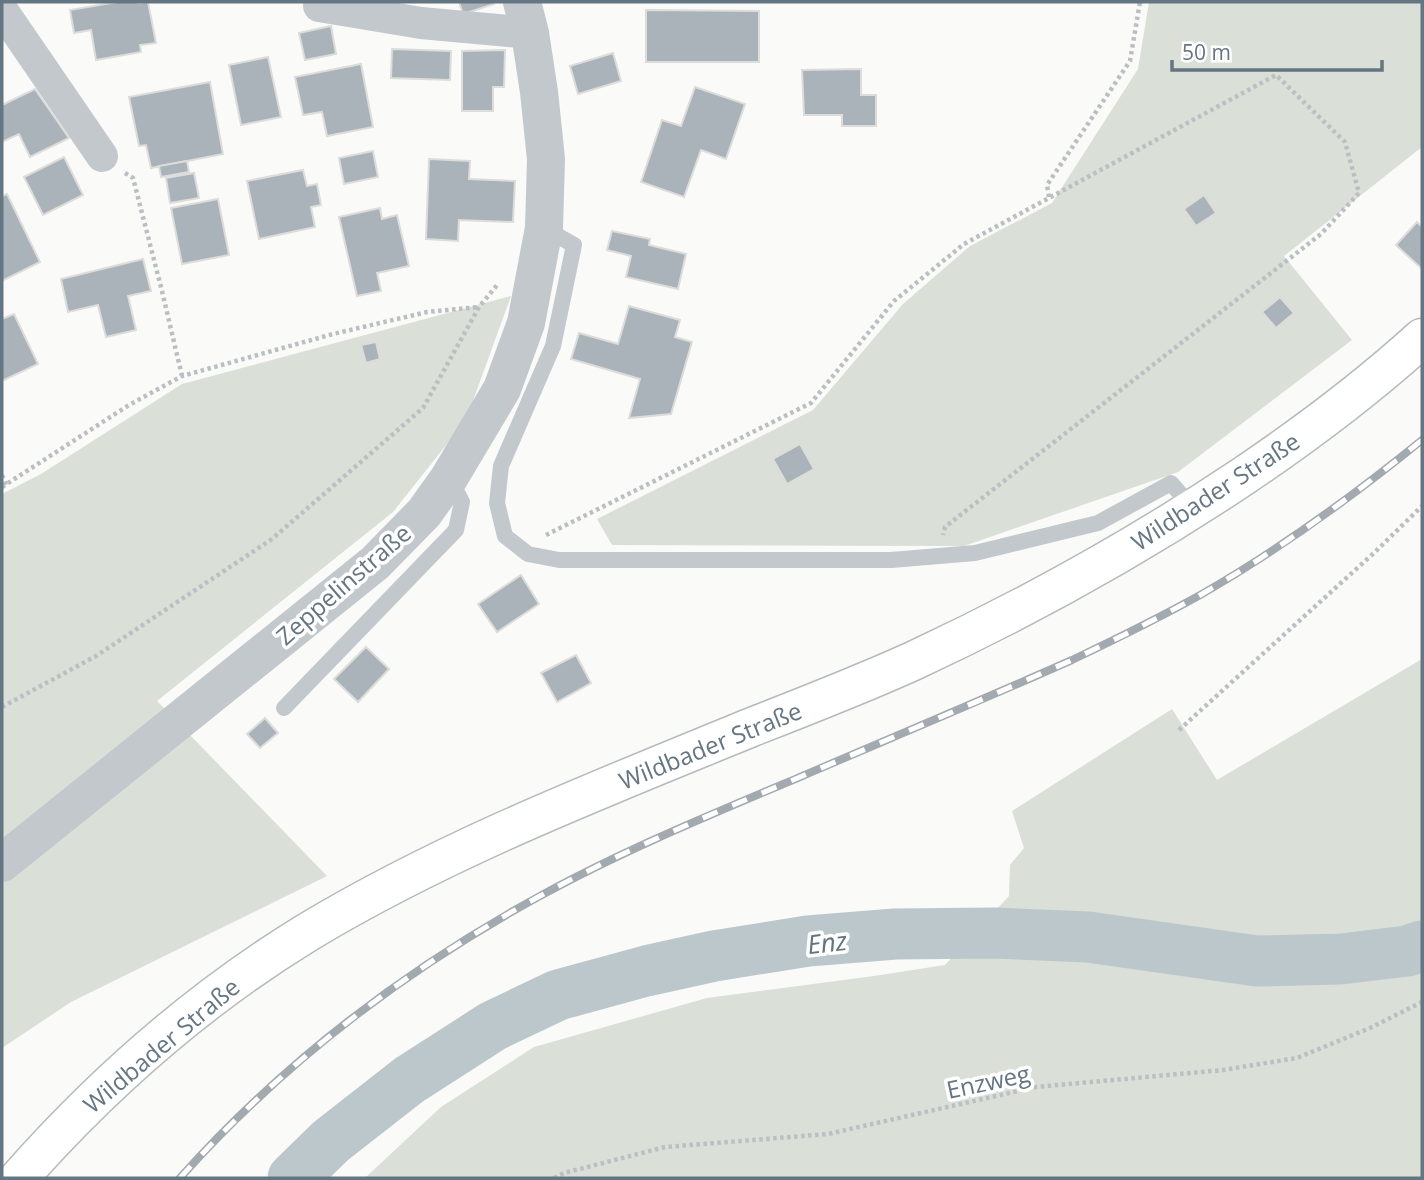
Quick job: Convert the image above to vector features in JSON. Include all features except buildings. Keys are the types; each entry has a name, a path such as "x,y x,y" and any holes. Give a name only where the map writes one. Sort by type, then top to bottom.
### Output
{"main road":[{"name":"Wildbader Straße","path":"19,1178 87,1106 190,1014 327,922 422,870 506,830 885,673 1009,615 1086,574 1194,510 1288,445 1344,404 1422,338"}],"street":[{"path":"319,6 421,23 526,18"},
{"path":"2,10 102,156"},
{"name":"Zeppelinstraße","path":"2,863 375,563 424,513 449,478 502,389 526,323 544,228 546,159 540,92 526,18"}],"lane":[{"path":"544,228 574,245 553,346 501,466 497,503 505,536 528,554 559,560 891,560 975,552 1098,523 1171,483 1194,510"},
{"path":"284,708 456,530 462,502 449,478"}],"path":[{"path":"1049,197 1047,185 1130,61 1140,2"},
{"path":"520,548 811,403 894,301 964,244 1276,75 1345,142 1359,193 1321,234 945,527 936,556"},
{"path":"102,156 133,178 182,376"},
{"path":"2,707 96,656 272,539 423,408 479,307 503,277"},
{"path":"2,475 4,486 129,405 182,376 333,334 427,312 479,307"},
{"path":"1180,730 1422,506"},
{"name":"Enzweg","path":"554,1178 564,1173 665,1147 828,1134 1036,1087 1223,1070 1297,1058 1370,1028 1422,1002"}],"shaded area":[{"path":"1149,2 1422,2 1422,147 1284,256 1352,340 1178,472 964,546 612,545 597,519 813,410 903,304 970,246 1052,203 1138,69"},
{"path":"511,296 466,420 393,512 157,701 327,876 71,1002 2,1048 2,494 41,474 182,384"},
{"path":"1422,659 1422,1178 365,1178 441,1107 534,1047 707,998 945,965 1009,896 1010,865 1024,848 1012,811 1172,709 1217,780"}],"waterway":[{"name":"Enz","path":"293,1178 331,1141 409,1080 493,1026 558,995 714,956 808,941 895,934 995,933 1088,937 1257,961 1341,959 1407,951 1422,946"}],"railway":[{"path":"180,1178 219,1136 303,1058 394,987 490,924 636,848 1038,675 1154,620 1231,577 1287,541 1422,440"}]}
